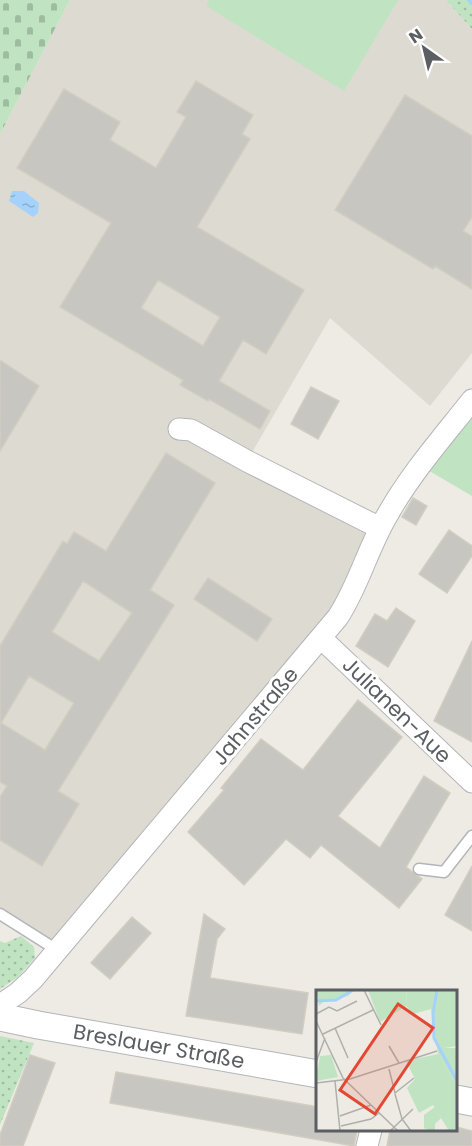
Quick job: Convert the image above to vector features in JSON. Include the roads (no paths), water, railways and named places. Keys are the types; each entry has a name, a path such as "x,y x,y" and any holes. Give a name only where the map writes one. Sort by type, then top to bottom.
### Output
{"street":[{"name":"Jahnstraße","path":"0,1005 25,987 321,638 349,600 380,528 418,470 472,400"},
{"path":"178,429 191,430 380,528"},
{"name":"Julianen-Aue","path":"321,638 472,782"},
{"name":"Breslauer Straße","path":"0,1017 316,1074"},
{"path":"457,1099 472,1102"},
{"path":"367,1146 370,1131"}],"lane":[{"path":"419,868 444,872 472,836"},
{"path":"0,914 57,950"}],"water":[{"path":"12,191 24,191 39,203 38,213 33,217 9,201"}]}
